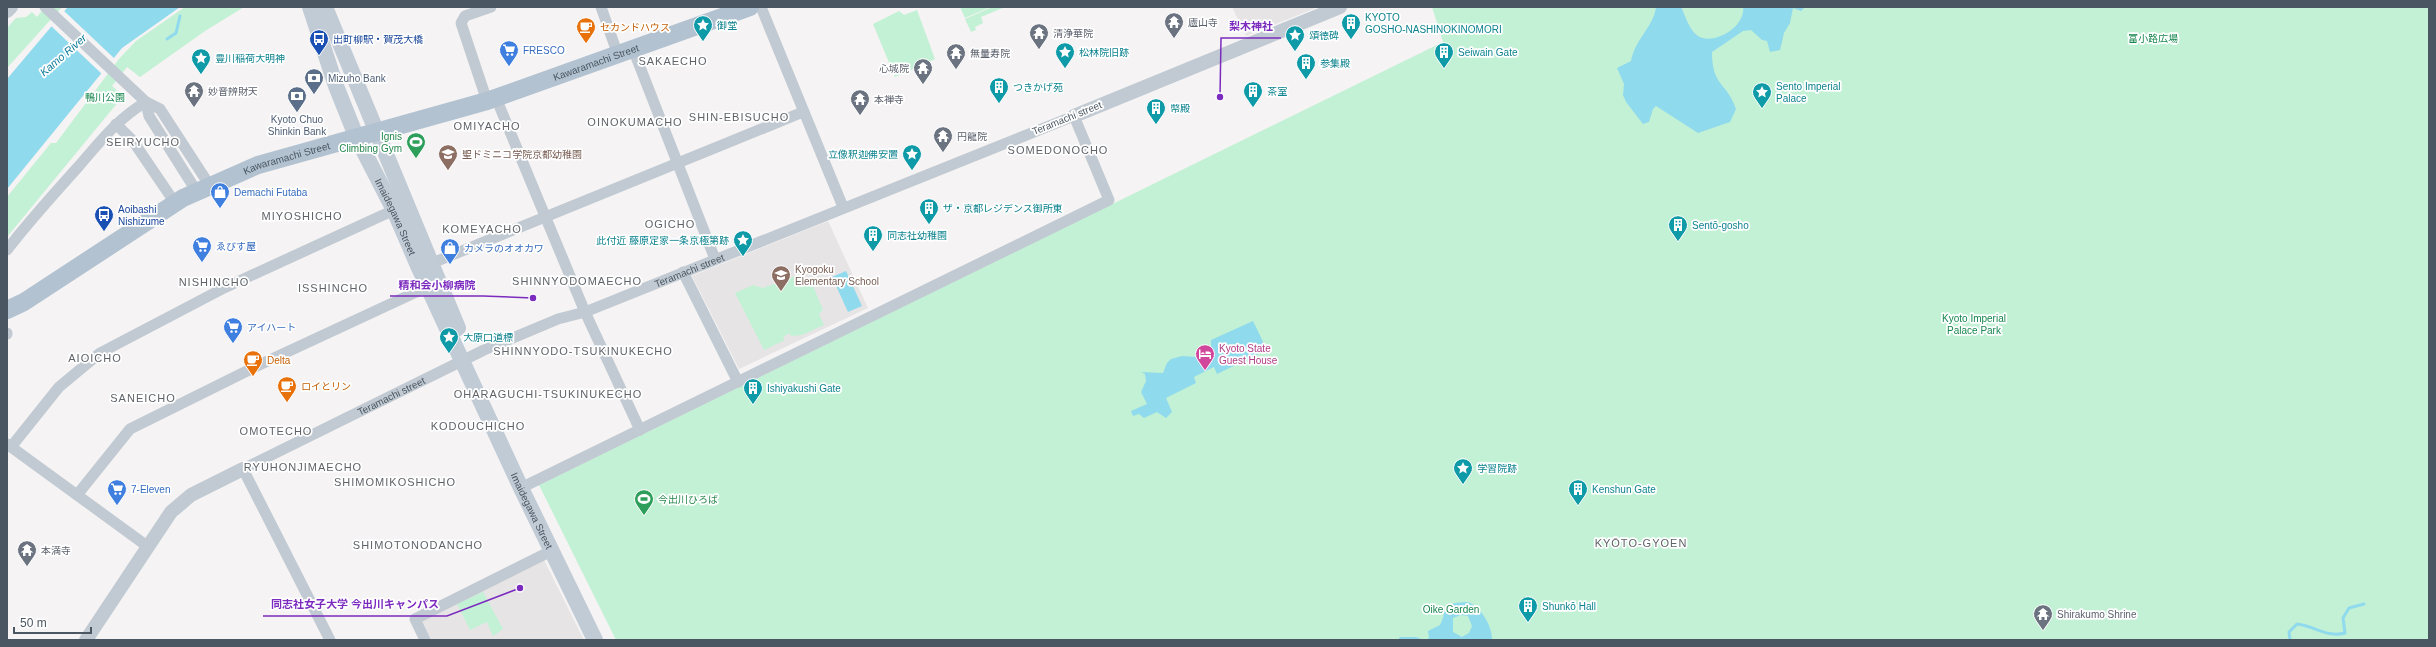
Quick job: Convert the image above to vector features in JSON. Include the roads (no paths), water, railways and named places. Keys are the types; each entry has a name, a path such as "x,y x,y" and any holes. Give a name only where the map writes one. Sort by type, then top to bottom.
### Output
{"main road":[{"name":"Imaidegawa Street","path":"310,7 336,86 356,136 425,266 427,287 529,484 605,640"},
{"name":"Imaidegawa Street","path":"325,7 375,131 425,266 551,551 595,640"},
{"name":"Kawaramachi Street","path":"7,310 24,302 175,203 258,165 356,136 492,100 750,7"}],"street":[{"path":"7,11 11,7"},
{"path":"45,7 146,102 149,116 204,189"},
{"path":"491,7 465,16 461,23 492,100 545,217 584,312 640,430"},
{"path":"601,7 625,52 677,162 715,259"},
{"path":"761,7 843,207"},
{"name":"Teramachi street","path":"86,640 171,512 191,495 242,469 466,360 558,319 584,312 843,207 1074,116 1340,7"},
{"path":"7,250 57,189 116,124 129,112 146,102"},
{"path":"425,266 677,162 803,112"},
{"path":"529,484 1109,200 1074,116"},
{"path":"116,124 133,141 175,203"},
{"path":"147,546 9,445 59,387 100,353 224,288 394,210"},
{"path":"683,272 738,382"},
{"path":"77,495 130,430 258,365 427,287"},
{"path":"242,469 330,640"},
{"path":"425,640 415,619 551,551"}],"water":[{"name":"Kamo River","path":"180,7 122,48 7,189 7,79 67,8"},
{"path":"1656,7 1681,7 1692,30 1698,36 1713,38 1728,32 1735,27 1743,14 1743,7 1805,7 1801,11 1793,8 1790,23 1784,33 1780,50 1770,52 1767,41 1762,40 1751,30 1743,31 1712,52 1714,72 1736,109 1730,122 1698,133 1656,106 1653,109 1649,122 1643,124 1626,102 1623,95 1624,84 1617,68 1631,61 1636,46 1655,14"},
{"path":"846,271 862,306 848,312 832,277"},
{"path":"1253,321 1267,350 1217,374 1214,367 1194,377 1196,383 1166,398 1172,412 1166,418 1157,412 1144,418 1139,414 1133,416 1131,411 1147,404 1141,392 1146,381 1145,374 1141,372 1163,373 1167,363 1171,359 1182,356 1197,357 1211,349 1211,340"},
{"path":"1470,603 1480,611 1488,622 1492,640 1425,640 1429,638 1428,631 1440,625 1446,608 1451,604","holes":["1461,615 1468,616 1472,626 1469,633 1462,637 1453,632 1453,618"]},
{"path":"1400,637 1416,637 1424,640 1398,640"}],"waterway":[{"path":"167,39 176,33 180,16"},
{"path":"2290,640 2289,632 2297,624 2332,634 2345,633 2343,618 2349,608 2364,604"}],"place":[{"name":"廬山寺","path":"1174,39"},
{"name":"KYOTO GOSHO-NASHINOKINOMORI","path":"1351,40"},
{"name":"御堂","path":"703,42"},
{"name":"セカンドハウス","path":"586,44"},
{"name":"清浄華院","path":"1039,50"},
{"name":"頌徳碑","path":"1295,52"},
{"name":"出町柳駅・賀茂大橋","path":"319,56"},
{"name":"FRESCO","path":"509,67"},
{"name":"松林院旧跡","path":"1065,69"},
{"name":"Seiwain Gate","path":"1444,69"},
{"name":"無量寿院","path":"956,70"},
{"name":"豊川稲荷大明神","path":"201,75"},
{"name":"参集殿","path":"1306,80"},
{"name":"心城院","path":"923,85"},
{"name":"Mizuho Bank","path":"314,95"},
{"name":"梨木神社","path":"1220,97"},
{"name":"つきかげ苑","path":"999,104"},
{"name":"妙音辨財天","path":"194,108"},
{"name":"茶室","path":"1253,108"},
{"name":"Sento Imperial Palace","path":"1762,109"},
{"name":"Kyoto Chuo Shinkin Bank","path":"297,113"},
{"name":"本禅寺","path":"860,116"},
{"name":"幣殿","path":"1156,125"},
{"name":"円龍院","path":"943,153"},
{"name":"Ignis Climbing Gym","path":"416,159"},
{"name":"聖ドミニコ学院京都幼稚園","path":"448,171"},
{"name":"立像釈迦佛安置","path":"912,171"},
{"name":"Demachi Futaba","path":"220,209"},
{"name":"ザ・京都レジデンス御所東","path":"929,225"},
{"name":"Aoibashi Nishizume","path":"104,232"},
{"name":"Sentō-gosho","path":"1678,242"},
{"name":"同志社幼稚園","path":"873,252"},
{"name":"此付近 藤原定家一条京極第跡","path":"743,257"},
{"name":"ゑびす屋","path":"202,263"},
{"name":"カメラのオオカワ","path":"450,265"},
{"name":"Kyogoku Elementary School","path":"781,292"},
{"name":"精和会小柳病院","path":"533,298"},
{"name":"アイハート","path":"233,344"},
{"name":"大原口道標","path":"449,354"},
{"name":"Kyoto State Guest House","path":"1205,371"},
{"name":"Delta","path":"253,377"},
{"name":"ロイとリン","path":"287,403"},
{"name":"Ishiyakushi Gate","path":"753,405"},
{"name":"学習院跡","path":"1463,485"},
{"name":"7-Eleven","path":"117,506"},
{"name":"Kenshun Gate","path":"1578,506"},
{"name":"今出川ひろば","path":"644,516"},
{"name":"本満寺","path":"27,567"},
{"name":"同志社女子大学 今出川キャンパス","path":"520,588"},
{"name":"Shunkō Hall","path":"1528,623"},
{"name":"Shirakumo Shrine","path":"2043,631"}],"district":[{"name":"SAKAECHO","path":"673,61"},
{"name":"SHIN-EBISUCHO","path":"739,117"},
{"name":"OINOKUMACHO","path":"635,122"},
{"name":"OMIYACHO","path":"487,126"},
{"name":"SEIRYUCHO","path":"143,142"},
{"name":"SOMEDONOCHO","path":"1058,150"},
{"name":"MIYOSHICHO","path":"302,216"},
{"name":"OGICHO","path":"670,224"},
{"name":"KOMEYACHO","path":"482,229"},
{"name":"SHINNYODOMAECHO","path":"577,281"},
{"name":"NISHINCHO","path":"214,282"},
{"name":"ISSHINCHO","path":"333,288"},
{"name":"SHINNYODO-TSUKINUKECHO","path":"583,351"},
{"name":"AIOICHO","path":"95,358"},
{"name":"OHARAGUCHI-TSUKINUKECHO","path":"548,394"},
{"name":"SANEICHO","path":"143,398"},
{"name":"KODOUCHICHO","path":"478,426"},
{"name":"OMOTECHO","path":"276,431"},
{"name":"RYUHONJIMAECHO","path":"303,467"},
{"name":"SHIMOMIKOSHICHO","path":"395,482"},
{"name":"KYŌTO-GYOEN","path":"1641,543"},
{"name":"SHIMOTONODANCHO","path":"418,545"}],"park label":[{"name":"富小路広場","path":"2153,38"},
{"name":"鴨川公園","path":"105,97"},
{"name":"Kyoto Imperial Palace Park","path":"1974,324"},
{"name":"Oike Garden","path":"1451,609"}]}
